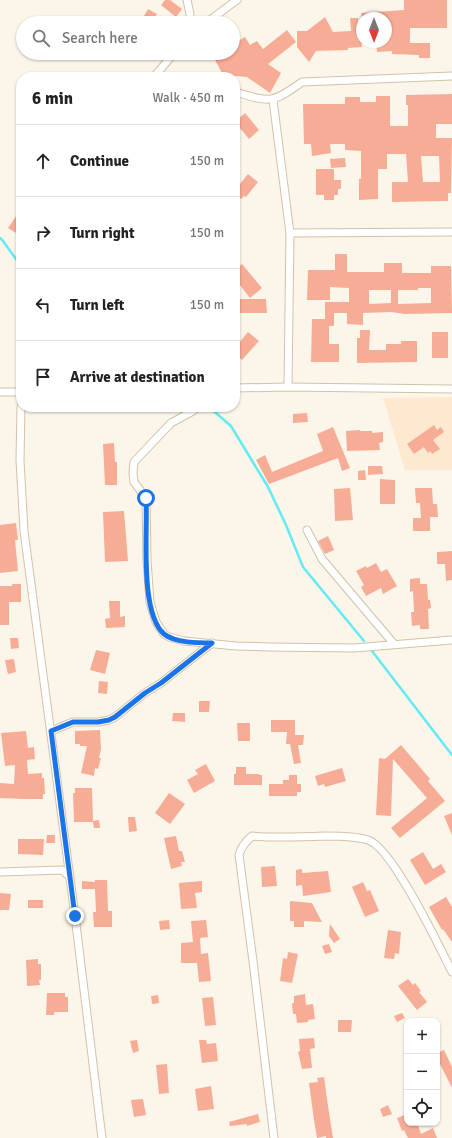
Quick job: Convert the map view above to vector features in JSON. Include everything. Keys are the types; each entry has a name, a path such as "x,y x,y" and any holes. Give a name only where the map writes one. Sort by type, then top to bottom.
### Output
{"street":[{"path":"187,0 190,16"},
{"path":"216,16 238,0"},
{"path":"159,72 168,60"},
{"path":"240,94 258,99 273,100 286,94 302,82 452,76"},
{"path":"273,100 290,233 288,387"},
{"path":"290,233 452,232"},
{"path":"240,388 452,389"},
{"path":"4,392 16,392"},
{"path":"22,412 20,460 24,530 70,876 102,1138"},
{"path":"191,412 171,423 134,462 134,482 146,498 146,560 148,592 156,622 169,637 184,641 270,648 354,648 452,640"},
{"path":"307,530 322,559 394,644"},
{"path":"51,731 73,722 98,722 115,717 212,643"},
{"path":"274,1138 239,855 240,850 252,836 342,836 366,839 375,842 382,849 401,876 452,972"},
{"path":"0,872 62,870 70,876"}],"shaded area":[{"path":"452,397 452,470 405,470 383,398"}],"building":[{"path":"165,0 170,0 182,9 177,16 175,16 161,5"},
{"path":"404,0 447,0 447,28 410,28 410,43 430,43 430,58 419,58 419,55 392,54 392,51 377,52 377,48 392,48 392,12 375,12 404,10"},
{"path":"148,9 157,14 156,16 144,16"},
{"path":"325,17 333,32 351,31 350,18 356,18 356,47 348,48 348,50 316,51 309,62 297,47 297,31 307,31"},
{"path":"287,30 296,42 268,64 281,73 270,93 247,77 240,76 240,72 221,72 215,60 240,60 240,40 245,37 250,45 257,41 263,49"},
{"path":"452,94 452,124 436,124 436,138 452,138 451,193 448,193 448,201 392,202 392,182 408,182 406,154 387,154 387,169 378,169 378,199 359,200 361,151 345,150 345,144 330,144 331,153 312,156 311,144 304,144 303,104 345,104 345,97 360,97 360,102 376,102 376,96 390,96 390,126 408,126 408,105 406,105 406,95","holes":["421,156 439,156 440,182 423,182"]},
{"path":"245,113 259,130 249,139 240,128 240,118"},
{"path":"345,158 346,167 331,168 330,159"},
{"path":"316,169 334,169 334,180 341,180 341,189 338,189 338,195 334,195 334,200 324,200 324,195 316,195"},
{"path":"248,174 258,182 246,197 244,196 241,199 240,184"},
{"path":"16,216 16,233 8,228"},
{"path":"335,254 347,254 347,272 384,272 384,263 402,263 402,273 431,273 431,266 451,266 452,313 363,313 363,325 347,324 347,313 334,313 334,326 329,326 329,344 339,344 339,362 311,362 312,319 325,319 325,302 349,302 349,288 330,287 330,300 307,300 308,270 335,270","holes":["418,288 431,288 431,303 398,304 398,290 418,290","369,290 391,290 391,303 369,304"]},
{"path":"242,264 262,288 250,298 240,285 240,266"},
{"path":"240,299 266,299 267,313 240,313"},
{"path":"360,330 370,330 369,350 386,350 386,344 401,344 401,341 417,341 417,362 357,363 357,338 360,338"},
{"path":"248,332 259,341 242,360 240,358 240,342"},
{"path":"432,332 448,332 448,358 432,358"},
{"path":"307,413 308,422 293,423 293,414"},
{"path":"434,425 437,430 441,427 444,432 433,440 440,449 432,454 430,451 428,453 424,447 414,454 407,444"},
{"path":"333,427 350,468 342,471 338,458 269,484 256,460 265,455 272,472 323,451 317,434"},
{"path":"346,431 372,431 372,433 383,432 383,442 379,443 380,450 347,451"},
{"path":"114,443 115,462 117,462 117,485 105,485 103,444"},
{"path":"368,466 382,466 383,474 368,475"},
{"path":"365,470 366,480 358,480 358,471"},
{"path":"380,479 395,480 395,504 380,504"},
{"path":"350,488 353,520 335,521 334,489"},
{"path":"415,488 432,488 433,504 437,504 438,517 430,517 430,531 413,531 413,518 421,518 420,503 416,503"},
{"path":"124,511 128,561 105,562 103,512"},
{"path":"16,523 18,540 15,540 18,571 0,573 0,525"},
{"path":"328,536 334,550 325,554 318,541"},
{"path":"452,551 452,580 446,581 445,564 437,564 437,552"},
{"path":"376,563 381,572 387,569 397,586 383,594 381,588 366,596 361,587 364,585 356,571 366,566 367,568"},
{"path":"420,578 420,584 427,584 428,600 430,600 431,608 428,609 429,629 420,629 420,625 412,626 411,612 414,612 413,591 410,592 410,579"},
{"path":"12,584 21,584 21,602 9,602 9,625 0,625 0,586 12,586"},
{"path":"109,601 120,601 120,617 125,616 125,627 106,628 105,619 110,618"},
{"path":"10,638 18,638 19,648 11,649"},
{"path":"96,650 110,653 105,674 90,670"},
{"path":"14,659 16,672 8,674 5,660"},
{"path":"99,681 108,682 107,694 98,693"},
{"path":"199,701 210,701 209,712 199,712"},
{"path":"173,713 185,713 185,722 172,721"},
{"path":"271,720 295,720 295,735 304,735 303,745 298,745 301,763 294,764 290,744 286,744 287,732 271,732"},
{"path":"237,723 250,723 250,741 238,741"},
{"path":"100,730 101,749 99,758 101,758 98,769 95,768 94,776 81,773 87,746 75,744 75,731"},
{"path":"26,731 28,748 34,747 35,759 27,760 28,774 42,773 42,778 44,778 45,794 43,794 43,799 0,798 0,783 14,784 15,765 5,766 1,733"},
{"path":"401,745 430,779 428,781 445,801 400,838 391,828 427,798 393,759 391,816 376,815 379,758 385,759"},
{"path":"206,764 215,781 194,793 187,780 198,774 195,770"},
{"path":"236,767 246,767 246,774 262,775 262,785 234,785 234,774 236,774"},
{"path":"342,768 346,781 325,787 324,784 318,786 315,776"},
{"path":"289,775 297,775 297,784 301,784 301,792 297,792 297,796 269,796 269,784 283,784 283,780 289,780"},
{"path":"75,788 92,788 93,821 99,820 100,828 94,828 93,822 74,822 73,793 75,793"},
{"path":"169,793 185,804 170,824 155,813"},
{"path":"452,813 452,835 444,816"},
{"path":"128,817 135,817 137,831 129,832"},
{"path":"47,835 55,835 55,843 46,843"},
{"path":"176,836 179,851 182,851 185,862 181,862 182,866 171,869 164,838"},
{"path":"18,839 44,839 43,855 18,854"},
{"path":"423,852 433,869 441,864 446,872 425,885 410,860"},
{"path":"275,866 277,886 262,887 261,867"},
{"path":"302,869 302,873 328,871 331,892 303,896 302,885 296,886 296,870"},
{"path":"95,880 107,880 108,911 112,911 112,927 94,927 93,912 96,912 95,889 82,889 82,881 95,882"},
{"path":"202,881 202,892 195,893 197,908 181,909 179,883"},
{"path":"363,882 367,891 370,890 379,911 365,917 352,887"},
{"path":"0,893 11,894 9,910 0,910"},
{"path":"446,897 452,907 452,942 443,929 442,930 429,907"},
{"path":"28,900 43,900 43,908 28,908"},
{"path":"290,901 312,903 322,922 304,921 304,927 294,927 294,921 290,921"},
{"path":"169,920 170,929 160,930 159,921"},
{"path":"206,920 208,937 200,938 201,954 208,953 211,981 199,982 197,963 181,963 181,943 193,942 191,921"},
{"path":"330,924 340,939 334,943 329,936"},
{"path":"388,930 401,932 399,954 395,953 394,959 384,958"},
{"path":"329,944 332,952 325,954 322,946"},
{"path":"288,952 298,954 292,983 280,981 283,958 287,959"},
{"path":"38,959 38,964 41,964 41,980 39,980 40,985 27,986 26,960"},
{"path":"408,979 413,985 415,983 421,991 419,992 427,1002 417,1010 398,986"},
{"path":"47,993 65,993 65,997 68,997 68,1012 54,1012 54,1015 46,1015"},
{"path":"305,994 306,1005 313,1004 315,1019 308,1020 308,1022 297,1023 296,1014 293,1014 292,1003 294,1003 294,996"},
{"path":"158,995 159,1003 152,1004 151,996"},
{"path":"213,997 216,1025 205,1026 202,998"},
{"path":"402,1013 405,1018 397,1022 394,1016"},
{"path":"338,1020 352,1020 351,1032 338,1032"},
{"path":"314,1038 315,1048 310,1049 312,1068 302,1069 298,1052 300,1051 299,1039"},
{"path":"137,1040 139,1051 133,1053 130,1041"},
{"path":"199,1040 206,1040 207,1044 216,1043 218,1061 202,1063"},
{"path":"444,1050 452,1067 452,1088 440,1064 440,1052"},
{"path":"167,1064 169,1093 159,1094 156,1065"},
{"path":"324,1077 333,1138 326,1138 326,1136 317,1138 314,1120 309,1083 318,1082 317,1078"},
{"path":"211,1086 214,1109 198,1111 195,1089"},
{"path":"143,1099 146,1115 134,1117 131,1100"},
{"path":"388,1105 392,1114 383,1117 380,1109"},
{"path":"258,1114 260,1122 247,1126 247,1124 230,1126 229,1122"},
{"path":"404,1115 404,1126 418,1126 421,1134 433,1128 437,1138 408,1138 404,1130 402,1131 397,1118"}],"waterway":[{"path":"0,238 16,259"},
{"path":"215,412 231,426 268,487 286,525 303,567 364,641"},
{"path":"372,651 452,755"}],"route":[{"path":"75,916 51,731 73,722 98,722 115,717 212,643 184,641 169,637 164,634 156,622 148,592 146,560 146,498"}]}
